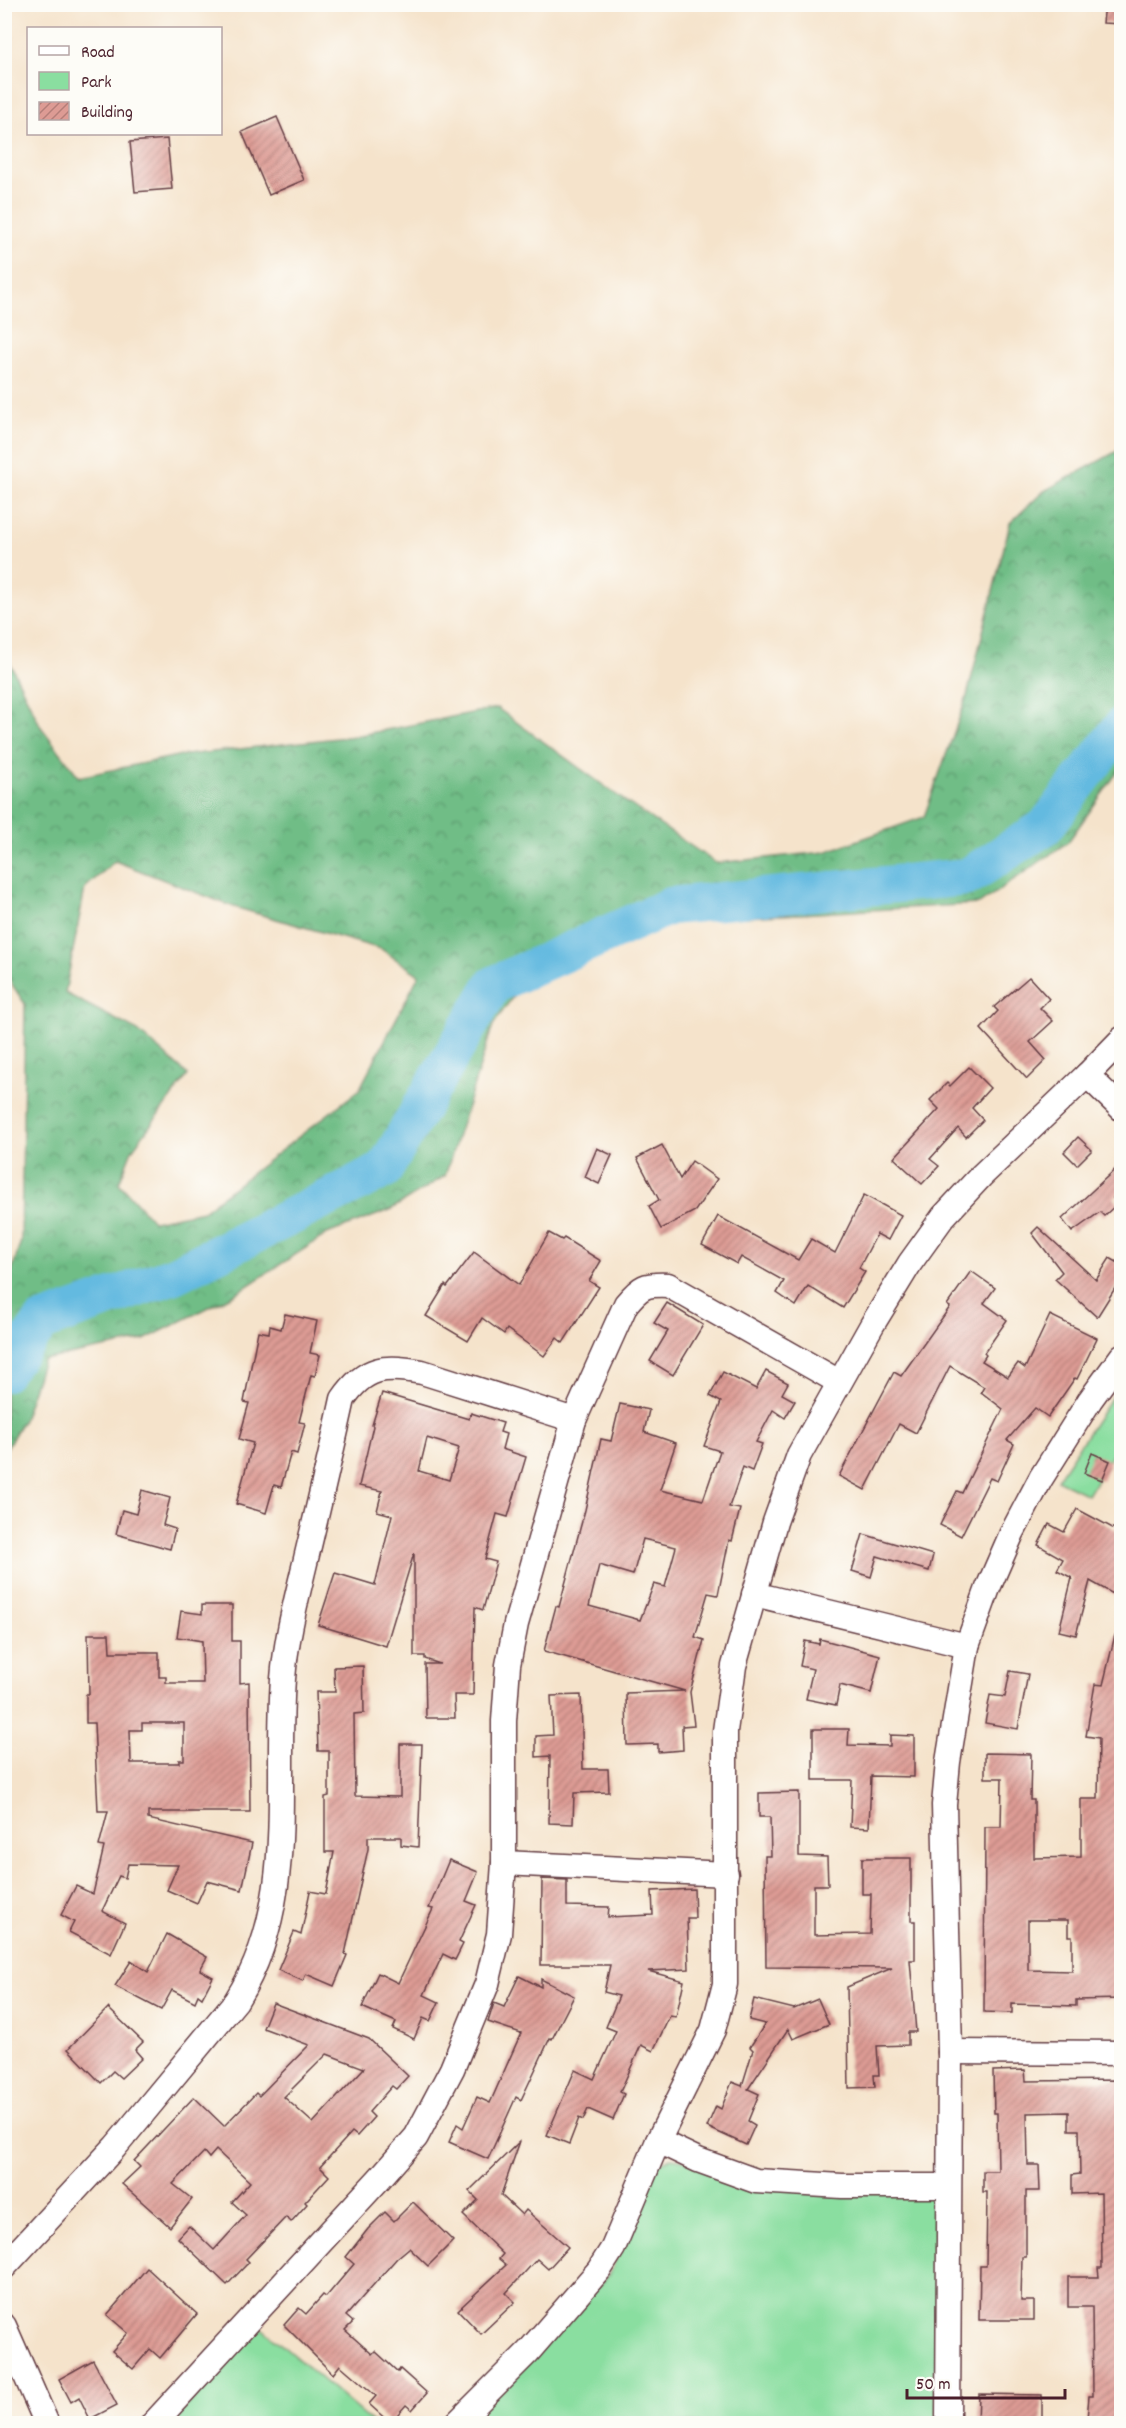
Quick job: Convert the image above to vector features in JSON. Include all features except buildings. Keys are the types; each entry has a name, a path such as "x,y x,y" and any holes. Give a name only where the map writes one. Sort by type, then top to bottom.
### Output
{"street":[{"path":"456,2424 528,2352 599,2270 614,2248 658,2141 713,2030 725,1984 726,1731 735,1666 775,1522 799,1455 839,1382 910,1263 943,1216 981,1176 1122,1040"},
{"path":"1087,1075 1122,1109"},
{"path":"153,2424 416,2137 452,2069 487,1984 500,1934 504,1863 504,1721 508,1665 516,1624 574,1420 626,1304 639,1288 652,1284 668,1286 839,1382"},
{"path":"948,2424 950,2052 944,1804 948,1762 967,1647 988,1588 1012,1533 1041,1478 1090,1400 1122,1356"},
{"path":"4,2267 115,2147 236,2001 250,1978 268,1932 277,1882 281,1834 283,1678 289,1632 343,1399 354,1383 373,1371 398,1368 414,1370 574,1420"},
{"path":"754,1594 967,1647"},
{"path":"504,1863 726,1874"},
{"path":"950,2052 1122,2053"},
{"path":"658,2141 698,2160 756,2181 842,2186 948,2186"},
{"path":"4,2326 47,2424"}],"green space":[{"path":"1121,449 1122,644 1119,651 1122,654 1121,767 1068,842 979,904 674,921 514,995 493,1025 445,1176 390,1210 327,1234 235,1294 144,1340 43,1360 23,1420 5,1451 5,1293 21,1241 25,1004 5,974 5,653 41,727 79,777 177,756 355,736 497,708 625,801 716,863 825,852 924,817 967,696 1010,523 1044,491","holes":["115,861 234,907 381,949 419,975 359,1090 203,1211 153,1221 119,1183 132,1150 188,1075 138,1031 65,993 85,888"]},
{"path":"1121,1383 1121,1441 1088,1495 1057,1480"},
{"path":"671,2158 938,2195 938,2423 466,2424 610,2274 654,2165"},
{"path":"257,2324 373,2423 171,2424"}],"waterway":[{"path":"4,1373 42,1322 174,1275 384,1170 493,985 670,906 967,877 1045,827 1122,726"}]}
